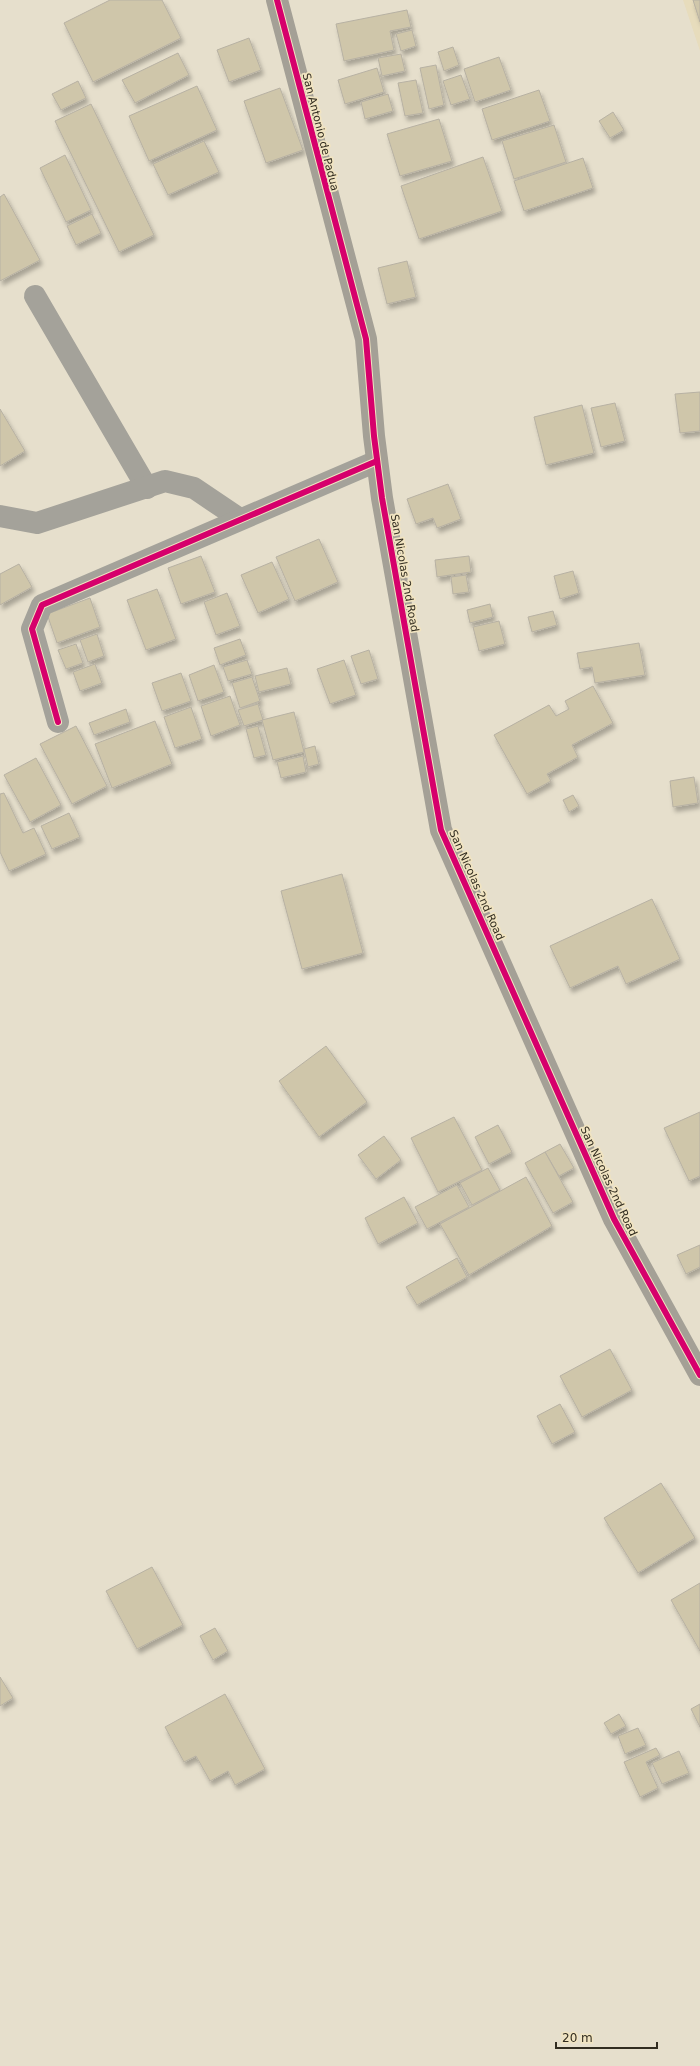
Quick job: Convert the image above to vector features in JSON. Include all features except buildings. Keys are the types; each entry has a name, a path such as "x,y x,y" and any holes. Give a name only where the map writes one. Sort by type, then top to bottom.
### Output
{"street":[{"name":"San Antonio de Padua","path":"276,0 346,269"},
{"name":"San Nicolas 2nd Road","path":"346,269 366,339 377,461 382,498 441,830 614,1219 700,1375"},
{"path":"35,296 147,488"},
{"path":"58,722 32,629 42,605 377,461"},
{"path":"0,516 37,523 165,482 194,488 240,519"}],"shaded area":[{"path":"683,0 700,0 700,51"}],"cycle path":[{"path":"277,0 366,339 374,436 382,498 441,830 614,1219 700,1375"},
{"path":"58,722 32,629 42,605 377,461"}]}
